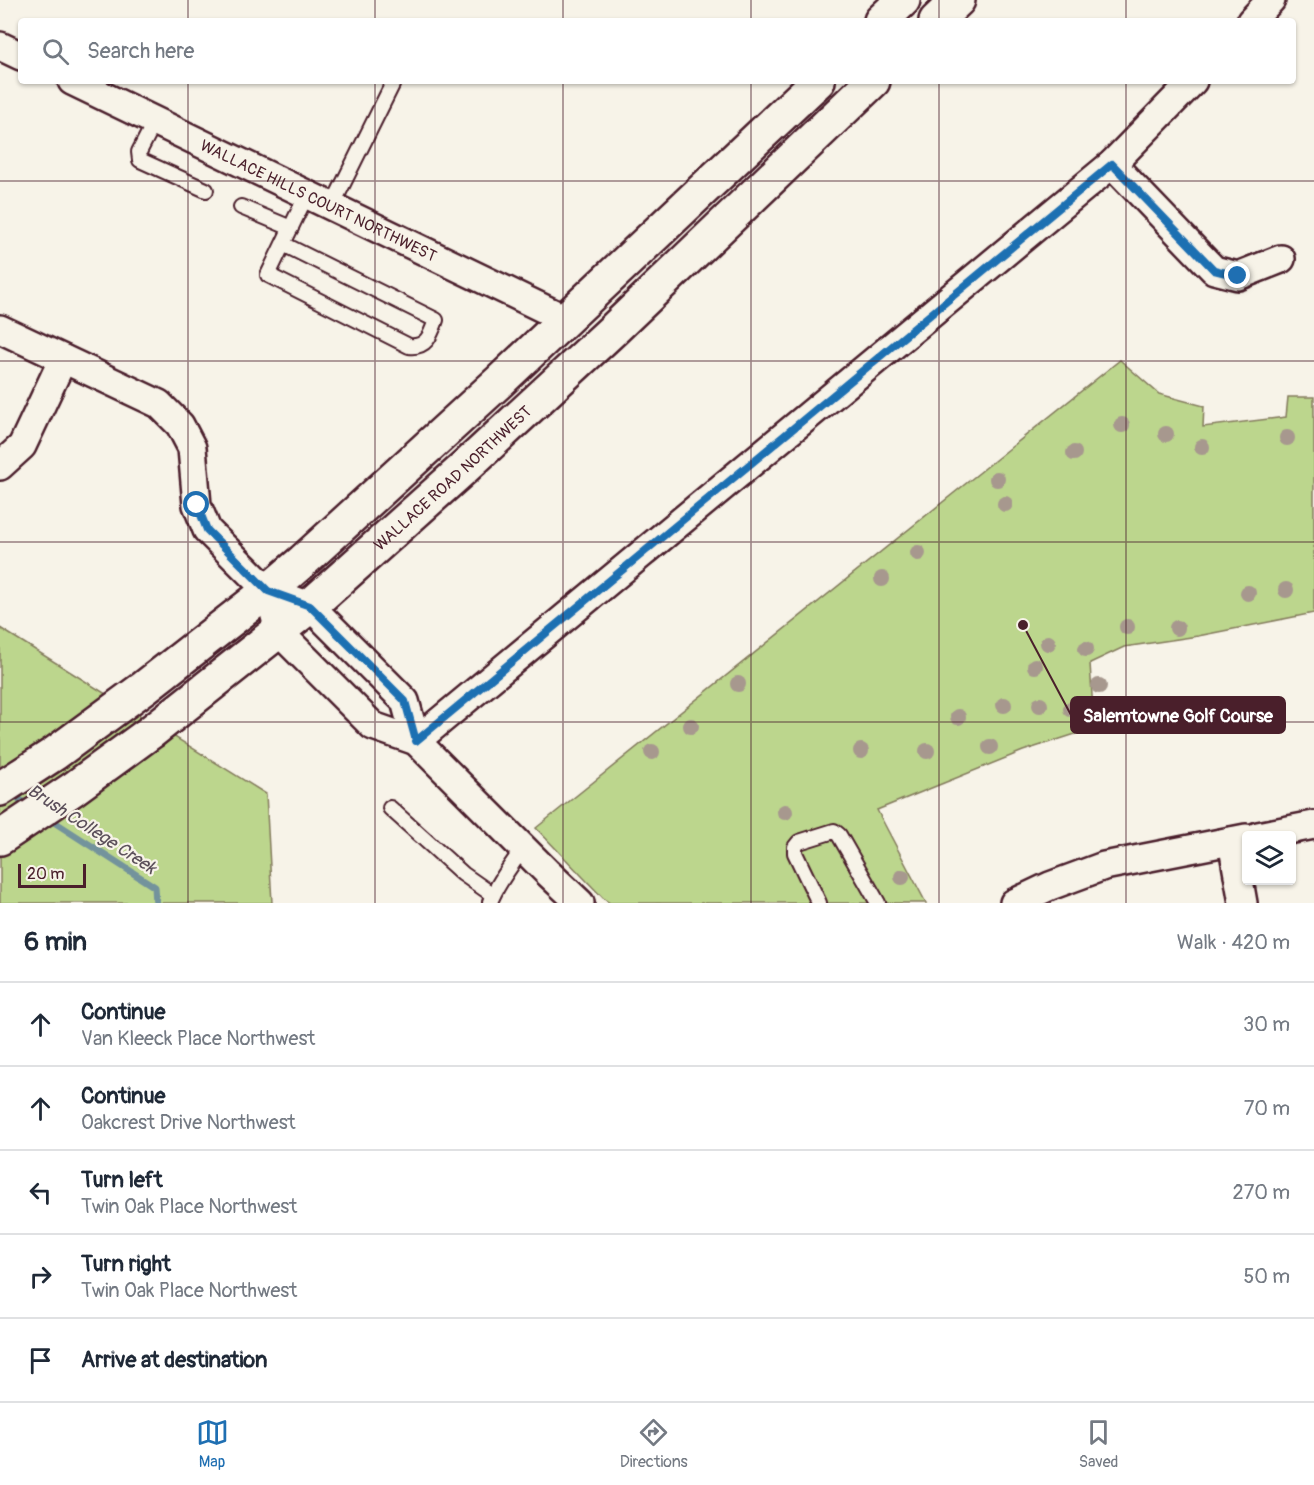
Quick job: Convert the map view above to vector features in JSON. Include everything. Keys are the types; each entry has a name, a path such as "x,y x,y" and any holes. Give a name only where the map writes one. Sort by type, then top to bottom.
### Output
{"main road":[{"path":"884,18 903,0"},
{"path":"939,18 958,0"},
{"path":"0,789 54,754 145,687 268,591 311,554 500,381 815,84"},
{"name":"WALLACE ROAD NORTHWEST","path":"0,838 73,789 151,732 310,606 596,346 870,84"}],"street":[{"path":"1254,18 1272,0"},
{"path":"0,46 18,55"},
{"name":"WALLACE HILLS COURT NORTHWEST","path":"78,84 565,319"},
{"path":"416,741 1112,164 1190,84"},
{"path":"1112,164 1214,270 1238,276 1281,259"},
{"path":"0,329 159,404 180,425 192,448 197,505 207,530 268,591 310,606 405,701 416,741"},
{"path":"0,466 22,446 63,358"},
{"path":"268,591 279,632 373,726 416,741 580,903"},
{"path":"1283,831 1314,825"},
{"path":"1014,903 1050,886 1104,866 1239,839 1243,903"}],"lane":[{"path":"332,206 393,84"},
{"path":"155,121 139,152 140,160 206,190"},
{"path":"283,244 436,320 429,339 416,346 409,345 268,275 307,194"},
{"path":"241,207 291,228"},
{"path":"390,808 491,899 523,848"},
{"path":"819,903 795,853 795,847 799,842 834,831 839,835 878,903"}],"green space":[{"path":"1120,360 1159,394 1204,406 1203,427 1286,417 1288,397 1314,397 1314,613 1198,636 1124,647 1090,663 1094,728 1023,751 877,810 926,903 610,903 536,828"},
{"path":"0,628 266,794 272,903 0,903"}],"waterway":[{"name":"Brush College Creek","path":"10,794 31,807"},
{"name":"Brush College Creek","path":"48,818 155,887 156,903"}],"place":[{"name":"Salemtowne Golf Course","path":"1023,625"}],"route":[{"path":"197,505 207,530 268,591 310,606 405,701 416,741 1112,164 1214,270 1238,276"}]}
